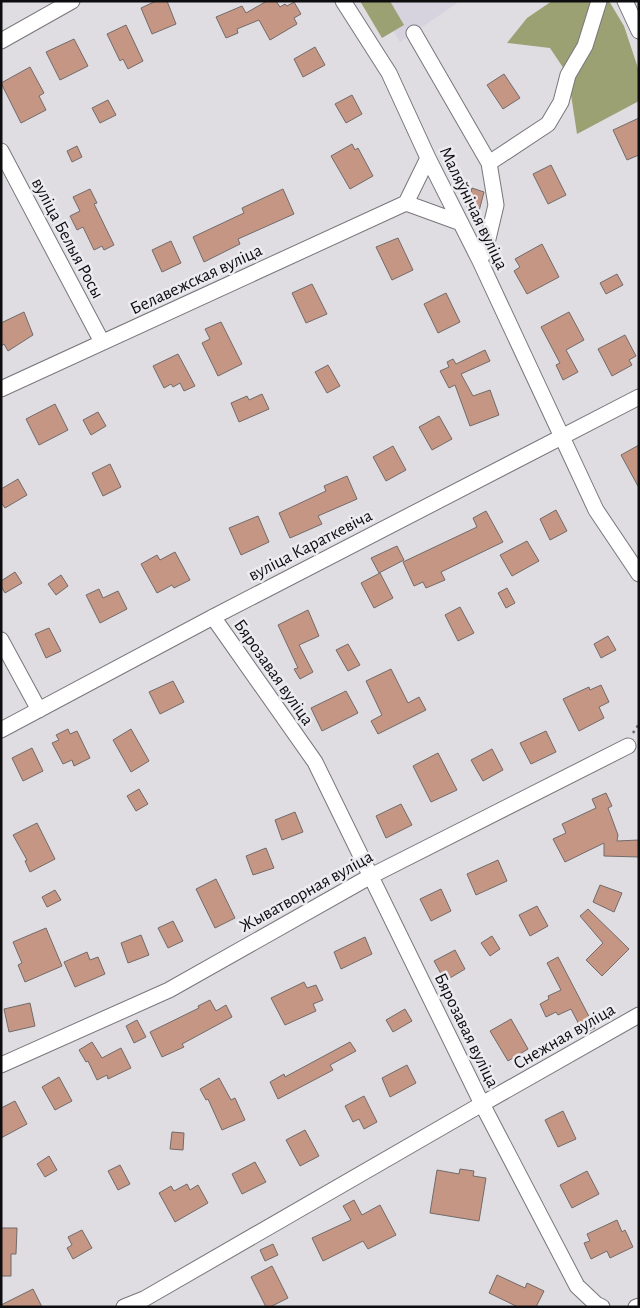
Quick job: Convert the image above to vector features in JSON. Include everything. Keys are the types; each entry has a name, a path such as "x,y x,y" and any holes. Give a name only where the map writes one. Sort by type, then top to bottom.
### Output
{"street":[{"path":"1,41 52,10 72,1"},
{"name":"Маляўнічая вуліца","path":"343,1 389,73 562,436"},
{"path":"489,163 548,124 561,102 568,75 585,46 599,1"},
{"path":"624,1 639,31"},
{"path":"414,34 489,163 496,205 487,243 480,261"},
{"name":"вуліца Белыя Росы","path":"1,151 102,342"},
{"path":"428,158 406,203 461,223"},
{"name":"Белавежская вуліца","path":"1,389 406,203"},
{"name":"вуліца Караткевіча","path":"1,730 213,617 639,397"},
{"path":"562,436 596,510 639,574"},
{"name":"Бярозавая вуліца","path":"124,1307 144,1299 482,1104 315,762 213,617"},
{"path":"1,640 40,710"},
{"name":"Жыватворная вуліца","path":"1,1065 169,990 371,876 628,746"},
{"name":"Снежная вуліца","path":"482,1104 639,1015"},
{"path":"482,1104 577,1286 596,1304 602,1307"}],"shaded area":[{"path":"376,1 460,1 400,42"}],"green space":[{"path":"360,1 390,1 404,25 382,38"},
{"path":"552,1 609,1 624,26 639,71 639,101 577,134 568,75 550,48 507,43 527,18"}],"building":[{"path":"156,1 167,1 176,24 152,34 141,8"},
{"path":"267,1 276,1 280,7 294,2 301,14 294,18 297,24 270,40 259,20 237,29 238,33 226,38 216,17 242,6 246,13"},
{"path":"126,25 143,61 128,69 123,59 120,61 107,34"},
{"path":"74,39 88,66 60,80 46,52"},
{"path":"315,47 325,65 303,77 294,59"},
{"path":"30,67 44,93 39,96 46,110 21,123 1,83"},
{"path":"504,74 520,98 503,109 487,85"},
{"path":"352,95 362,114 346,123 335,104"},
{"path":"108,100 116,115 100,123 92,108"},
{"path":"639,118 639,155 627,160 613,130"},
{"path":"352,144 355,150 358,148 373,176 350,189 331,156"},
{"path":"77,146 82,157 72,162 67,151"},
{"path":"551,165 566,195 548,204 533,174"},
{"path":"472,188 484,192 479,211 467,207"},
{"path":"90,189 97,203 94,204 114,245 104,250 102,246 94,250 83,227 77,230 70,216 80,211 73,197"},
{"path":"283,189 294,214 238,239 240,244 204,262 193,237 244,213 242,208"},
{"path":"398,238 413,270 392,280 376,247"},
{"path":"171,241 181,263 162,272 152,250"},
{"path":"542,244 559,277 527,294 514,271 520,267 515,259"},
{"path":"617,274 623,285 606,294 600,283"},
{"path":"312,284 327,314 306,323 292,293"},
{"path":"446,293 460,322 438,333 424,304"},
{"path":"24,312 33,335 8,351 4,344 1,346 1,323"},
{"path":"569,312 584,340 566,350 578,372 563,380 556,365 560,363 541,327"},
{"path":"221,322 242,364 218,376 202,343 210,339 205,329"},
{"path":"625,335 636,356 629,360 632,365 612,376 598,349"},
{"path":"485,350 490,361 461,374 473,396 490,390 499,415 470,426 455,385 449,388 440,371 449,367 447,362 453,359 456,364"},
{"path":"178,354 195,386 184,391 180,383 173,387 171,384 164,388 153,366"},
{"path":"328,365 340,386 327,393 315,372"},
{"path":"262,394 269,409 239,422 231,403 247,396 249,400"},
{"path":"55,404 68,430 39,445 26,419"},
{"path":"98,412 106,426 91,435 83,420"},
{"path":"439,416 452,439 432,450 419,427"},
{"path":"639,445 639,488 621,455"},
{"path":"393,446 406,470 386,481 373,457"},
{"path":"110,464 121,487 103,496 92,473"},
{"path":"347,476 357,499 318,516 322,524 290,538 279,513 326,491 324,486"},
{"path":"18,479 27,495 5,508 1,502 1,489"},
{"path":"556,510 567,531 550,540 540,519"},
{"path":"486,511 503,542 441,572 445,580 426,588 423,582 414,586 403,562 477,527 473,518"},
{"path":"258,516 269,542 241,555 229,528"},
{"path":"527,541 539,561 512,576 500,555"},
{"path":"397,546 404,560 379,573 371,558"},
{"path":"175,552 190,580 174,588 172,585 157,593 141,564 157,555 160,560"},
{"path":"15,572 22,583 5,593 1,586 1,581"},
{"path":"380,573 393,598 374,608 361,583"},
{"path":"61,575 68,586 56,595 48,584"},
{"path":"507,588 515,603 506,608 498,593"},
{"path":"99,589 103,598 118,591 127,609 100,623 86,595"},
{"path":"460,607 474,633 458,641 445,615"},
{"path":"308,610 319,636 299,645 313,672 300,679 294,669 298,668 278,625"},
{"path":"49,628 61,651 46,658 35,634"},
{"path":"608,636 616,650 601,658 594,644"},
{"path":"348,644 360,665 348,671 336,650"},
{"path":"391,669 408,703 419,697 426,710 378,734 371,721 382,715 366,681"},
{"path":"173,681 184,702 160,714 149,692"},
{"path":"601,685 609,702 599,707 604,718 579,731 563,699 589,687 590,690"},
{"path":"346,691 358,713 322,731 311,708"},
{"path":"68,729 70,734 77,731 90,758 74,766 72,760 63,764 52,743 59,740 56,735"},
{"path":"131,729 149,761 131,772 113,740"},
{"path":"546,731 556,752 531,764 520,743"},
{"path":"32,748 43,771 23,781 12,758"},
{"path":"492,749 503,770 483,781 471,760"},
{"path":"438,753 457,790 431,802 413,766"},
{"path":"139,789 148,804 136,811 127,796"},
{"path":"606,793 612,806 608,808 618,835 617,841 639,840 639,857 604,856 604,843 565,862 553,839 566,833 562,824 596,808 592,799"},
{"path":"401,804 412,825 386,838 376,816"},
{"path":"295,812 303,832 282,840 275,820"},
{"path":"37,823 55,859 30,872 25,861 27,860 13,835"},
{"path":"266,848 274,868 253,875 246,856"},
{"path":"498,860 507,881 476,895 467,874"},
{"path":"216,879 235,918 215,928 196,889"},
{"path":"600,885 622,893 614,912 593,902"},
{"path":"441,889 451,911 431,921 420,899"},
{"path":"55,890 61,900 47,907 42,897"},
{"path":"537,906 548,926 530,936 519,915"},
{"path":"588,909 629,949 602,976 586,960 603,943 580,916"},
{"path":"173,921 183,941 168,948 158,928"},
{"path":"46,928 62,966 25,982 18,965 22,963 13,942"},
{"path":"141,935 149,955 128,963 121,943"},
{"path":"492,936 500,949 490,956 481,943"},
{"path":"365,937 372,954 341,969 334,952"},
{"path":"455,950 465,969 445,981 434,961"},
{"path":"87,952 90,960 98,957 105,974 75,987 64,962"},
{"path":"558,957 595,1028 584,1034 571,1009 558,1015 556,1012 546,1017 540,1004 549,999 548,996 561,990 547,963"},
{"path":"304,982 307,988 316,985 323,1000 313,1004 316,1011 285,1025 271,998"},
{"path":"210,1000 216,1011 226,1005 232,1017 182,1044 184,1047 162,1057 150,1032 199,1008 198,1006"},
{"path":"30,1003 35,1026 9,1032 4,1009"},
{"path":"405,1009 412,1021 393,1032 386,1020"},
{"path":"511,1019 528,1049 508,1061 490,1031"},
{"path":"137,1020 146,1037 134,1043 126,1026"},
{"path":"92,1042 102,1058 121,1048 131,1068 108,1079 107,1075 97,1080 88,1061 86,1062 79,1050"},
{"path":"350,1042 356,1051 330,1065 333,1070 278,1099 270,1082 284,1074 285,1077"},
{"path":"407,1065 416,1083 390,1097 382,1078"},
{"path":"59,1077 72,1101 55,1110 42,1087"},
{"path":"219,1078 231,1100 235,1098 245,1120 222,1130 208,1099 206,1100 200,1089"},
{"path":"364,1096 377,1122 364,1129 359,1119 353,1122 345,1106"},
{"path":"15,1101 27,1124 1,1138 1,1108"},
{"path":"563,1111 576,1139 558,1147 545,1120"},
{"path":"305,1130 319,1156 300,1166 286,1140"},
{"path":"172,1132 184,1133 183,1150 170,1149"},
{"path":"49,1156 57,1170 45,1177 37,1164"},
{"path":"255,1162 266,1182 242,1194 232,1174"},
{"path":"120,1165 130,1184 118,1190 108,1171"},
{"path":"460,1169 474,1171 473,1176 486,1178 479,1221 430,1213 437,1170 459,1174"},
{"path":"587,1171 599,1194 572,1208 560,1185"},
{"path":"187,1184 190,1190 198,1185 208,1203 175,1222 159,1193 171,1186 174,1191"},
{"path":"354,1200 362,1215 380,1205 396,1235 368,1249 363,1241 323,1261 312,1238 351,1220 343,1206"},
{"path":"617,1220 622,1232 625,1230 633,1247 610,1258 607,1251 591,1259 584,1243 590,1241 587,1234"},
{"path":"1,1228 17,1228 16,1254 11,1254 11,1276 1,1276"},
{"path":"82,1230 92,1248 73,1259 67,1248 72,1245 68,1237"},
{"path":"273,1244 278,1255 265,1261 260,1250"},
{"path":"272,1266 288,1298 270,1307 266,1307 251,1277"},
{"path":"497,1275 525,1288 527,1283 544,1291 536,1307 518,1307 489,1293"},
{"path":"33,1289 42,1307 1,1307 1,1305"}]}
